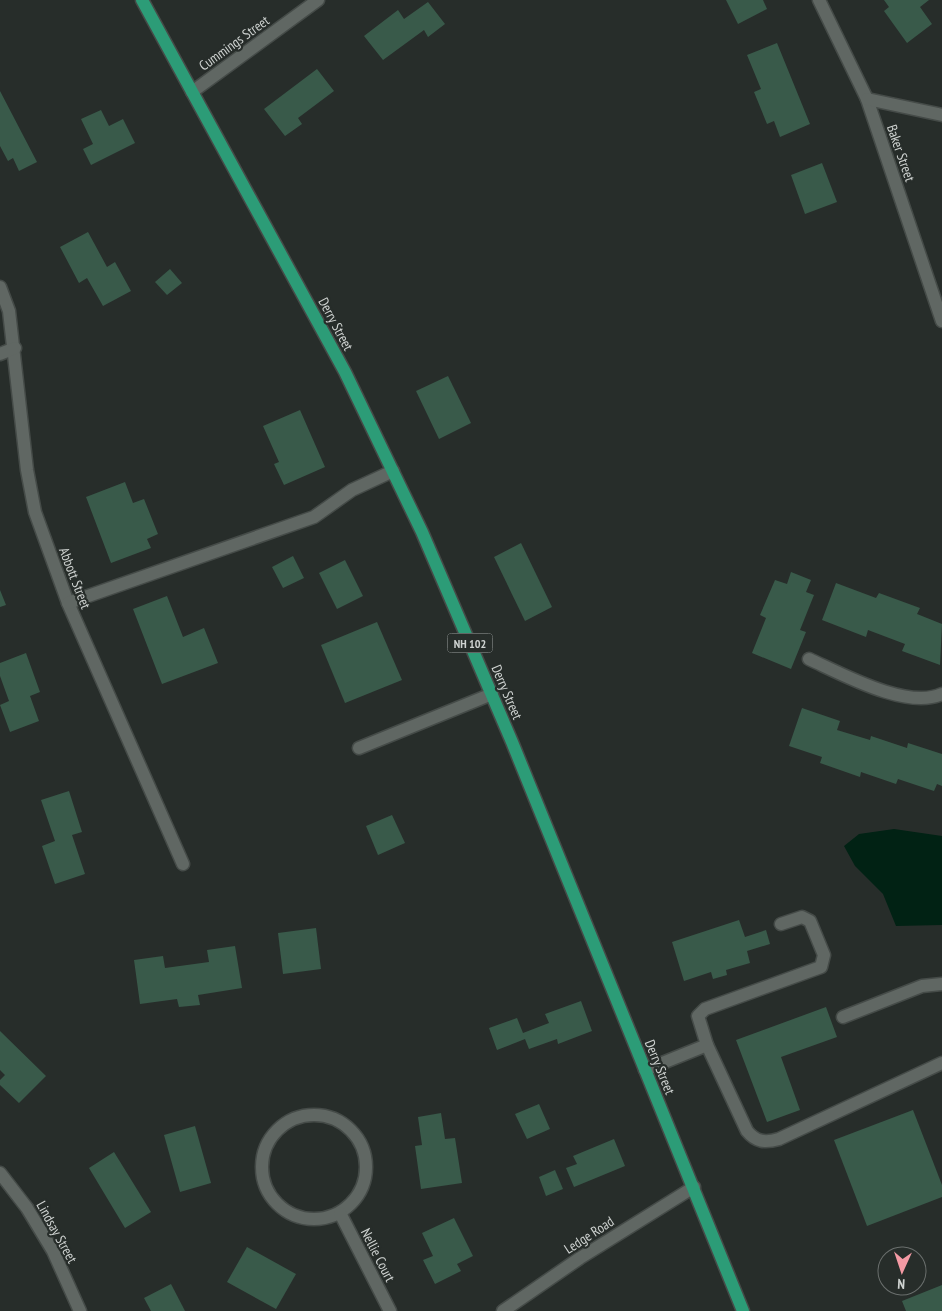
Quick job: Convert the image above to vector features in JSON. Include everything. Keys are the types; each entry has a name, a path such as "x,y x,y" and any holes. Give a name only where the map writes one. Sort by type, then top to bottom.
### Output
{"main road":[{"name":"Derry Street","path":"142,0 341,364 422,532 492,694 743,1311"}],"street":[{"name":"Cummings Street","path":"192,92 318,0"},
{"name":"Baker Street","path":"819,0 866,99 942,321"},
{"path":"866,99 942,115"},
{"name":"Abbott Street","path":"0,286 9,311 15,348 27,470 35,512 68,603 183,864"},
{"path":"0,354 15,348"},
{"path":"68,603 314,517 352,490 393,471"},
{"path":"808,659 886,691 913,698 935,697 942,694"},
{"path":"359,748 492,694"},
{"path":"781,924 802,917 810,921 824,955 821,967 700,1012 698,1020 706,1045 747,1131 756,1140 762,1142 779,1139 942,1063"},
{"path":"843,1017 922,986 942,984"},
{"path":"645,1070 706,1045"},
{"path":"308,1115 334,1118 355,1133 362,1144 367,1170 364,1183 359,1195 340,1212 317,1220 299,1217 283,1209 268,1190 262,1167 268,1143 274,1133 295,1119 308,1115"},
{"name":"Lindsay Street","path":"0,1173 26,1208 53,1251 80,1311"},
{"name":"Ledge Road","path":"503,1311 580,1258 694,1187"},
{"name":"Nellie Court","path":"340,1212 390,1311"}],"shaded area":[{"path":"894,829 942,836 942,925 896,926 883,894 855,866 844,846 859,834"}],"building":[{"path":"726,0 763,0 767,9 738,24"},
{"path":"884,0 929,0 920,7 932,24 907,43 884,11 889,7"},
{"path":"428,2 445,24 428,37 424,30 383,60 364,36 398,10 404,19"},
{"path":"777,43 810,124 780,137 774,121 767,124 754,92 761,89 747,55"},
{"path":"317,69 334,91 298,118 302,124 285,136 264,109"},
{"path":"0,91 37,162 19,171 13,158 8,161 0,146"},
{"path":"101,110 109,126 123,119 135,143 91,165 83,149 93,144 81,119"},
{"path":"822,163 837,202 805,214 791,175"},
{"path":"88,232 107,267 115,262 131,291 103,306 87,278 79,283 60,247"},
{"path":"170,269 182,283 167,295 155,282"},
{"path":"448,376 471,423 439,439 416,391"},
{"path":"300,410 325,467 284,485 274,464 279,462 263,426"},
{"path":"125,482 133,503 144,499 158,534 147,539 151,548 111,563 86,497"},
{"path":"521,543 552,607 525,621 494,557"},
{"path":"293,556 304,578 283,588 272,567"},
{"path":"345,560 363,596 337,609 319,573"},
{"path":"791,572 811,580 806,592 814,595 800,630 806,632 791,669 752,653 766,618 760,615 775,580 787,584"},
{"path":"836,583 876,598 879,593 920,608 917,614 942,624 940,665 902,651 905,644 868,630 866,637 822,620"},
{"path":"0,590 6,605 0,607"},
{"path":"167,596 183,637 204,628 218,663 162,684 133,609"},
{"path":"377,622 402,680 345,703 321,645"},
{"path":"26,653 40,692 30,696 39,721 10,732 0,705 9,701 0,676 0,663"},
{"path":"802,708 840,721 837,730 870,740 871,736 907,748 908,743 942,754 942,786 937,784 934,791 898,779 896,784 861,772 860,777 820,763 822,757 789,746"},
{"path":"69,791 82,832 72,835 85,874 55,884 42,846 55,841 41,800"},
{"path":"392,815 405,843 378,855 366,826"},
{"path":"739,920 745,937 766,930 770,944 747,951 750,963 726,970 727,975 713,979 711,972 684,981 672,942"},
{"path":"316,928 321,969 283,974 278,933"},
{"path":"235,946 242,988 198,995 200,1005 179,1007 177,999 140,1004 134,960 163,956 165,968 209,962 207,950"},
{"path":"581,1001 592,1031 558,1044 557,1039 529,1049 525,1039 497,1050 489,1028 517,1018 523,1033 549,1023 545,1014"},
{"path":"826,1007 837,1037 781,1057 800,1110 767,1122 736,1040"},
{"path":"0,1031 46,1076 19,1103 0,1085 0,1080 5,1075 0,1070"},
{"path":"539,1104 550,1129 527,1139 515,1114"},
{"path":"913,1110 942,1185 942,1197 867,1226 834,1140"},
{"path":"441,1113 445,1139 455,1138 462,1183 421,1189 415,1146 422,1145 418,1117"},
{"path":"195,1126 211,1183 180,1192 164,1135"},
{"path":"614,1139 625,1166 574,1187 566,1168 577,1164 573,1156"},
{"path":"114,1152 151,1212 125,1228 89,1168"},
{"path":"555,1170 563,1189 546,1196 539,1177"},
{"path":"454,1218 473,1256 457,1264 461,1271 435,1284 423,1260 433,1256 422,1233"},
{"path":"247,1247 296,1274 276,1309 227,1282"},
{"path":"171,1284 185,1311 151,1311 144,1298"},
{"path":"942,1285 942,1311 906,1311 902,1301 914,1296 927,1296 927,1291"}]}
